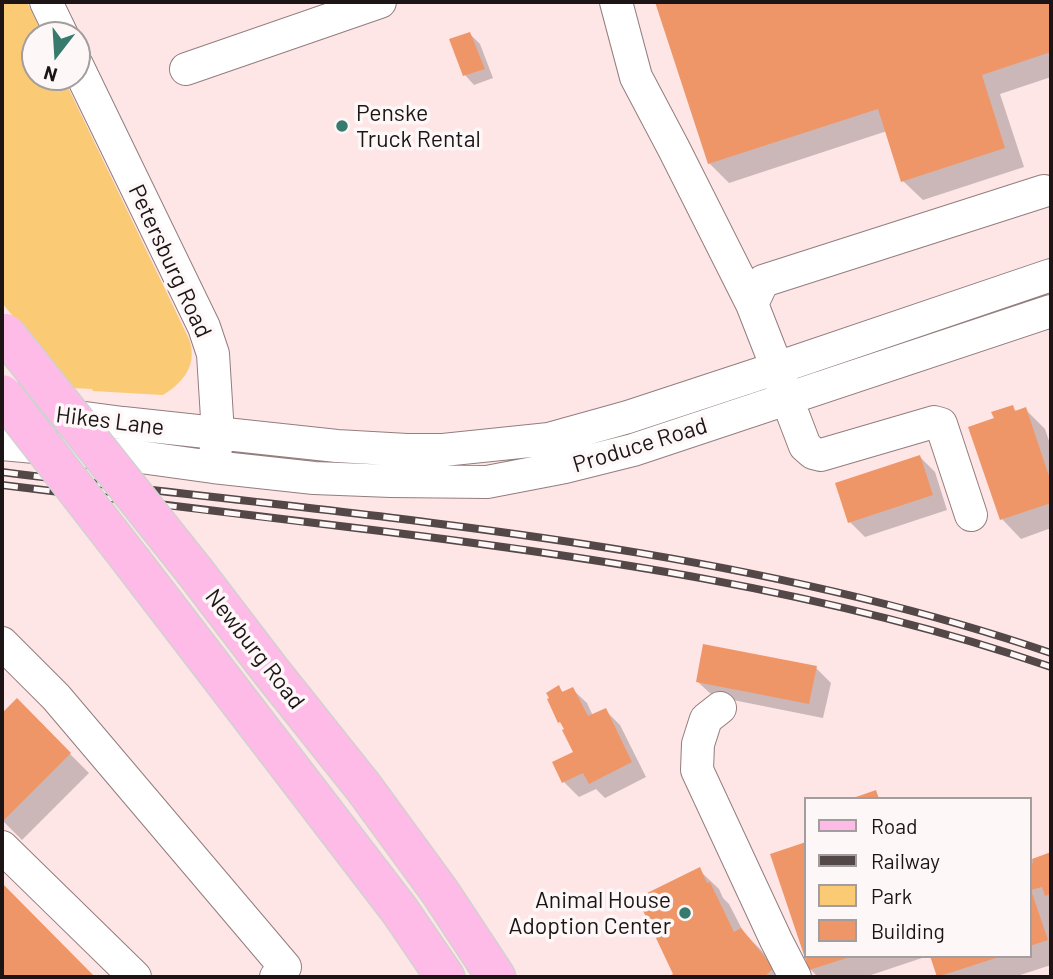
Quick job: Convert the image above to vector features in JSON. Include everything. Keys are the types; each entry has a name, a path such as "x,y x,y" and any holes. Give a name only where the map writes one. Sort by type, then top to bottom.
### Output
{"main road":[{"name":"Newburg Road","path":"4,330 364,788 440,892 496,977"},
{"name":"Newburg Road","path":"2,394 400,911 445,977"}],"street":[{"path":"46,2 55,21"},
{"path":"186,69 380,2"},
{"path":"616,2 636,77 752,304 805,446 813,453 821,454 934,422 941,424 971,515"},
{"name":"Petersburg Road","path":"90,91 204,327 213,354 218,434 213,467"},
{"path":"752,304 763,281 1049,196"},
{"name":"Produce Road","path":"218,434 407,450 443,450 549,439 628,417 1051,275"},
{"name":"Produce Road","path":"213,467 314,478 487,482 633,450 1051,311"},
{"name":"Hikes Lane","path":"2,407 218,434"},
{"name":"Hikes Lane","path":"2,444 133,456 213,467"},
{"path":"8,660 56,697 285,967 276,977"},
{"path":"720,708 706,719 698,744 697,770 795,977"},
{"path":"2,847 135,977"}],"green space":[{"path":"2,2 27,2 36,21 21,21 21,91 70,91 189,339 192,356 190,364 183,378 163,395 72,388 2,303"}],"building":[{"path":"655,2 1051,2 1051,52 982,75 1005,148 901,182 878,109 708,164"},
{"path":"470,32 485,69 463,76 449,39"},
{"path":"1013,405 1015,411 1026,407 1051,482 1051,503 1000,520 968,427 994,418 991,412"},
{"path":"920,455 933,495 848,523 835,483"},
{"path":"703,644 817,666 809,704 696,682"},
{"path":"559,685 562,692 573,687 588,716 606,708 632,762 589,784 583,773 562,783 552,762 573,752 546,693"},
{"path":"17,698 71,753 2,822 2,713"},
{"path":"876,790 878,797 856,797"},
{"path":"804,843 804,955 770,854"},
{"path":"1051,852 1051,894 1045,896 1042,887 1032,890 1032,859"},
{"name":"Animal House Adoption Center","path":"700,867 734,932 741,928 774,968 764,977 667,977 673,974 637,898"},
{"path":"2,883 95,977 2,977"},
{"path":"1032,893 1048,940 1032,945"},
{"path":"805,958 847,958 809,970"},
{"path":"931,958 996,958 937,977"}],"railway":[{"path":"2,472 532,536 664,557 794,583 924,614 1051,653"},
{"path":"2,485 437,538 615,563 791,596 879,616 1051,667"}],"place":[{"name":"Penske Truck Rental","path":"342,126"},
{"name":"Animal House Adoption Center","path":"685,913"}]}
